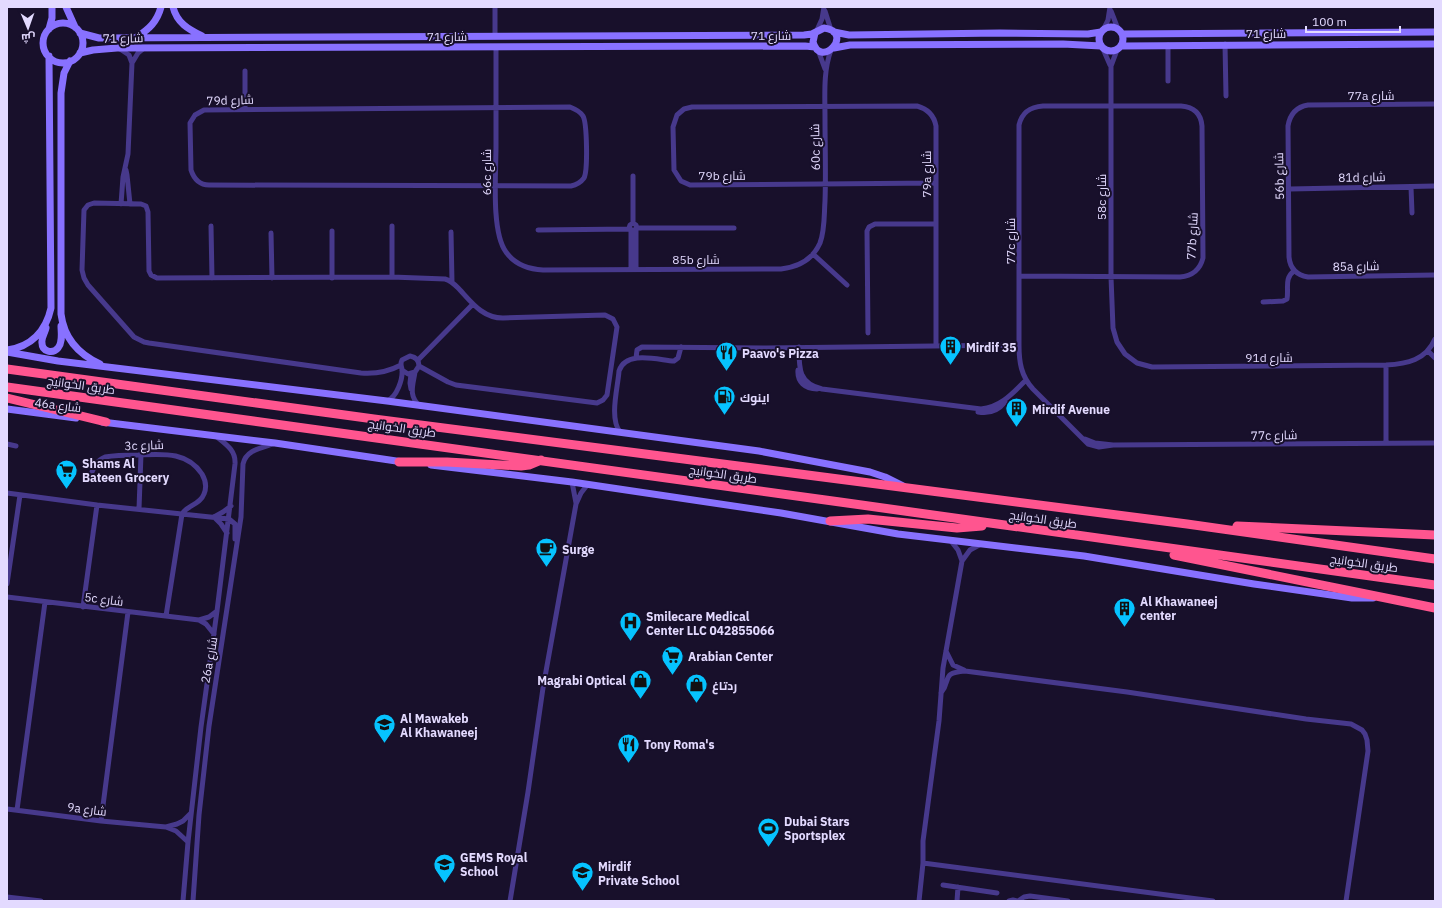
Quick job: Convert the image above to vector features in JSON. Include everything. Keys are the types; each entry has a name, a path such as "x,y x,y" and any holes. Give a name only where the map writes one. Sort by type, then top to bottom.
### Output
{"highway":[{"name":"طريق الخوانيج","path":"7,369 374,419 1187,524 1435,559"},
{"name":"طريق الخوانيج","path":"7,387 382,437 1140,545 1435,585"},
{"path":"7,398 106,422"},
{"path":"399,462 447,462 521,466 529,465 541,460"},
{"path":"830,521 868,519 957,528 991,524"},
{"path":"1187,524 1330,529 1435,535"},
{"path":"1140,545 1202,561 1435,608"}],"street":[{"path":"52,7 52,18 43,43 45,50 49,56 59,62 70,61"},
{"path":"49,56 52,300 42,344 45,350 51,352 58,349 60,343 61,92 64,73 70,61 80,53 83,43 80,33 75,27 66,7"},
{"path":"135,37 151,27 159,14 161,7"},
{"path":"173,7 175,15 179,21 204,37"},
{"path":"448,47 450,41 488,40 495,36 495,7"},
{"path":"824,7 837,41 832,49"},
{"path":"824,7 822,19 813,38 817,48 824,52 850,45 1062,44 1102,48 1108,51 1119,48 1123,40 1110,9"},
{"path":"1102,48 1099,38 1110,9"},
{"path":"49,29 60,23 75,27"},
{"path":"816,31 824,28 849,35 1000,33 1088,34 1102,31 1109,27 1120,31"},
{"name":"شارع 71","path":"80,33 99,38 804,35 816,31"},
{"name":"شارع 71","path":"1120,31 1435,32"},
{"path":"1225,44 1226,96"},
{"name":"شارع 71","path":"1119,48 1225,44 1435,44"},
{"path":"1168,45 1168,81"},
{"name":"شارع 71","path":"80,53 93,50 117,48 805,46 817,48"},
{"name":"66c شارع","path":"496,47 495,108 498,233 501,243 513,260 532,270 543,270"},
{"path":"117,48 126,52 132,63 128,154 126,170 123,177 121,204"},
{"path":"132,63 138,53 144,48"},
{"name":"60c شارع","path":"817,48 825,70"},
{"name":"58c شارع","path":"1102,48 1110,66 1111,277 1113,328"},
{"name":"58c شارع","path":"1110,66 1119,48"},
{"name":"60c شارع","path":"824,224 826,184 825,70 832,49"},
{"path":"245,71 245,109"},
{"name":"77a شارع","path":"1308,105 1435,104"},
{"name":"56b شارع","path":"1294,271 1291,267 1289,256 1289,121 1294,111 1308,105"},
{"name":"79a شارع","path":"825,106 917,106 928,110 932,115 936,126 936,345"},
{"name":"79b شارع","path":"825,106 688,108 677,115 673,123 673,166 676,174 682,181 690,185 936,183"},
{"name":"77c شارع","path":"1111,106 1037,106 1027,111 1023,115 1020,125 1019,345 1021,367 1026,380 1033,389 1079,435 1095,443 1113,445 1435,443"},
{"name":"77b شارع","path":"1020,276 1185,276 1195,272 1199,268 1203,258 1202,126 1200,116 1187,106 1111,106"},
{"name":"79d شارع","path":"565,107 576,109 583,117 585,122 586,169 582,180 571,186 208,186 202,184 194,177 191,170 190,127 192,120 198,113 204,110 245,109 565,107"},
{"path":"126,170 128,175 130,204"},
{"path":"633,176 633,269"},
{"name":"81d شارع","path":"1290,189 1435,186"},
{"path":"1411,187 1412,213"},
{"path":"387,401 393,398 397,393 401,368 402,360 407,356 413,356 418,363 448,382 461,386 593,403 600,402 605,398 607,392 617,330 615,321 611,317 605,315 498,318 486,315 452,282 442,279 156,278 149,269 148,209 144,204 91,204 85,207 83,214 82,270 84,278 88,285 130,333 139,340 149,344 370,374 401,368"},
{"name":"85b شارع","path":"543,270 781,269 796,266 808,259 813,254 820,243 824,224"},
{"path":"868,333 867,231 869,227 875,224 936,224"},
{"path":"211,226 212,278"},
{"path":"392,226 392,278"},
{"path":"538,230 734,228"},
{"path":"332,231 332,278"},
{"path":"452,232 452,282"},
{"path":"271,233 272,278"},
{"path":"813,254 847,285"},
{"path":"1263,302 1283,301 1287,299 1288,278 1294,271"},
{"name":"85a شارع","path":"1294,271 1308,277 1435,275"},
{"path":"420,406 413,398 410,383 418,363 474,304"},
{"path":"61,314 64,329 71,342 87,357 106,366"},
{"path":"7,351 32,340 42,330 49,316"},
{"name":"91d شارع","path":"1113,328 1117,342 1125,354 1137,363 1152,367 1386,365 1417,360 1428,350 1435,339"},
{"path":"636,358 637,350 640,347 1019,345"},
{"path":"620,432 615,420 619,370 625,361 636,358 674,361 678,358 681,347"},
{"path":"798,347 798,374 802,384 811,389 822,389 969,409 981,409 991,407 1010,395 1026,380"},
{"path":"1428,350 1435,358"},
{"path":"7,351 58,361 387,401 759,451 855,469 885,477 906,488"},
{"path":"1386,365 1386,443"},
{"path":"401,368 406,373 413,373"},
{"name":"46a شارع","path":"7,409 275,443 399,462 588,484 830,521 843,525 898,534 1112,560 1254,584 1342,596 1362,598 1383,597"},
{"name":"26a شارع","path":"183,901 191,813 229,519 235,456 228,445 216,436"},
{"name":"26a شارع","path":"193,901 199,815 210,720 236,554 241,511 243,461 248,453 275,443"},
{"path":"7,444 16,446"},
{"path":"139,509 141,454"},
{"name":"3c شارع","path":"89,479 95,464 101,458 108,456 141,454 176,455 188,461 199,470 205,482 206,489 204,496 197,504 184,510 182,514"},
{"path":"572,482 576,504"},
{"path":"510,901 543,688 576,504 581,493 588,484"},
{"path":"7,493 97,505 229,519 234,521 236,526 234,546 236,554"},
{"path":"7,584 20,495"},
{"path":"83,607 97,505"},
{"path":"214,517 230,506"},
{"path":"166,616 182,514"},
{"path":"214,517 227,533"},
{"path":"951,541 958,550 962,561"},
{"path":"919,901 923,863 922,841 939,721 942,672 962,561 970,550 982,543"},
{"name":"5c شارع","path":"7,597 199,620"},
{"path":"17,810 45,602"},
{"path":"199,620 209,617 217,611"},
{"path":"101,822 128,612"},
{"path":"199,620 206,624 214,634"},
{"path":"946,651 953,665 965,671"},
{"path":"941,693 949,675 952,673 965,671 1127,692 1306,719 1344,723 1357,727 1365,734 1368,751 1346,901"},
{"name":"9a شارع","path":"7,809 101,822 166,827 176,831 188,842"},
{"name":"9a شارع","path":"166,827 177,824 187,818 191,813"},
{"path":"923,863 1213,901"},
{"path":"943,885 997,893"},
{"path":"957,901 958,887"},
{"path":"1009,901 1018,901 1024,897 1030,896 1068,901"},
{"path":"7,897 41,901"}],"green space":[{"path":"7,7 8,127 7,158"}],"place":[{"name":"Mirdif 35","path":"951,366"},
{"name":"Paavo's Pizza","path":"727,372"},
{"name":"اينوك","path":"725,416"},
{"name":"Mirdif Avenue","path":"1016,428"},
{"name":"Shams Al Bateen Grocery","path":"67,490"},
{"name":"Surge","path":"546,568"},
{"name":"Al Khawaneej center","path":"1125,628"},
{"name":"Smilecare Medical Center LLC 042855066","path":"631,642"},
{"name":"Arabian Center","path":"672,676"},
{"name":"Magrabi Optical","path":"641,700"},
{"name":"ردتاغ","path":"697,704"},
{"name":"Al Mawakeb Al Khawaneej","path":"385,744"},
{"name":"Tony Roma's","path":"628,764"},
{"name":"Dubai Stars Sportsplex","path":"768,848"},
{"name":"GEMS Royal School","path":"445,884"},
{"name":"Mirdif Private School","path":"582,892"}]}
